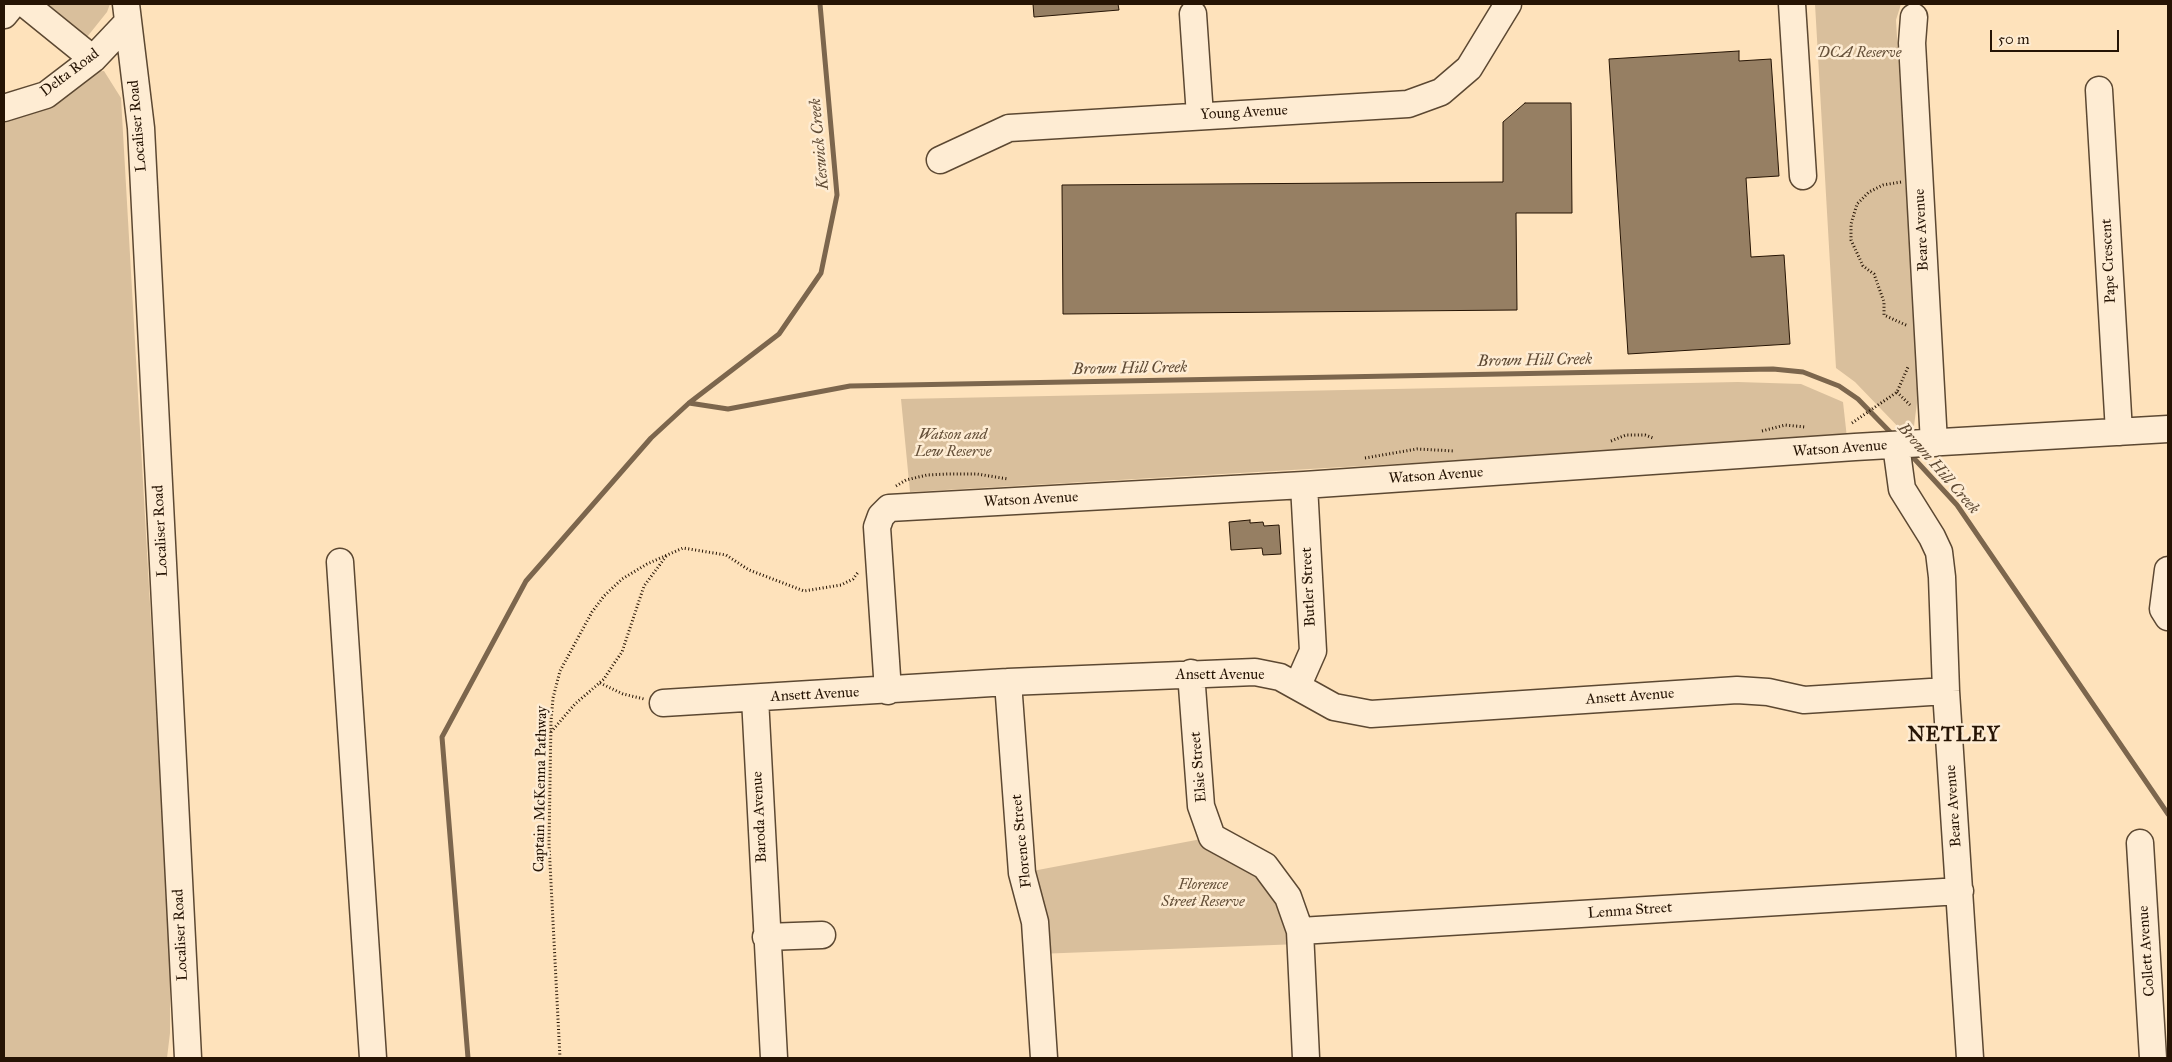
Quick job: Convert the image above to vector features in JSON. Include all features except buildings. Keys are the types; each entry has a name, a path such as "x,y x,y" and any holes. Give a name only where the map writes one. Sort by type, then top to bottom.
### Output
{"street":[{"path":"4,15 13,4"},
{"path":"25,4 93,59"},
{"name":"Young Avenue","path":"940,160 1009,128 1408,104 1442,92 1469,68 1508,4"},
{"path":"1792,4 1803,176"},
{"name":"Delta Road","path":"5,108 46,95 93,59 126,13"},
{"name":"Localiser Road","path":"126,13 141,128 188,1058"},
{"path":"1193,14 1200,116"},
{"name":"Beare Avenue","path":"1914,17 1912,43 1916,444 1899,480 1902,490 1939,552 1942,577 1946,691 1970,1058"},
{"name":"Pape Crescent","path":"2099,90 2119,432"},
{"name":"Watson Avenue","path":"888,691 877,527 881,516 889,508 1304,486 1916,444 2168,429"},
{"name":"Butler Street","path":"1298,685 1313,651 1304,486"},
{"path":"340,562 373,1058"},
{"path":"2168,570 2163,609 2168,617"},
{"name":"Ansett Avenue","path":"663,703 888,691 1008,682 1191,673 1255,672 1280,677 1298,685 1334,707 1371,714 1737,690 1768,692 1804,700 1946,691"},
{"name":"Elsie Street","path":"1191,673 1201,806 1212,837 1265,866 1288,897 1300,931 1306,1058"},
{"name":"Florence Street","path":"1008,682 1022,873 1035,922 1044,1058"},
{"name":"Baroda Avenue","path":"755,698 766,937 774,1058"},
{"name":"Collett Avenue","path":"2140,843 2158,1045"},
{"name":"Lenma Street","path":"1300,931 1960,891"},
{"path":"766,937 822,935"}],"path":[{"path":"1904,182 1883,185 1869,192 1857,204 1851,224 1851,240 1863,266 1874,274 1884,302 1884,315 1911,327"},
{"path":"1852,423 1897,392"},
{"name":"Captain McKenna Pathway","path":"560,1058 549,844 550,732 553,698 560,671 592,612 604,596 622,579 667,554 683,548 726,555 749,570 804,591 841,585 853,579 860,570 861,564"},
{"path":"550,732 576,704 600,684 622,652 644,586 667,554"},
{"path":"600,684 623,694 663,703"}],"green space":[{"path":"39,4 110,4 107,12 87,37 80,38"},
{"name":"DCA Reserve","path":"1815,4 1901,4 1896,20 1918,395 1914,426 1906,435 1855,382 1836,368"},
{"path":"104,71 121,98 170,953 170,1033 167,1058 4,1058 4,120 90,72"},
{"name":"Watson and Lew Reserve","path":"1738,382 1801,384 1843,402 1847,438 910,492 901,399"},
{"name":"Florence Street Reserve","path":"1212,837 1265,866 1300,944 1037,954 1022,873"}],"waterway":[{"name":"Keswick Creek","path":"468,1058 442,737 526,581 651,438 689,403 779,334 821,273 837,195 820,4"},
{"name":"Brown Hill Creek","path":"689,403 728,409 850,386 1773,369 1803,372 1839,386 1858,399 1893,435"},
{"name":"Brown Hill Creek","path":"1909,453 1957,505 2168,814"}],"district":[{"name":"NETLEY","path":"1954,736"}]}
